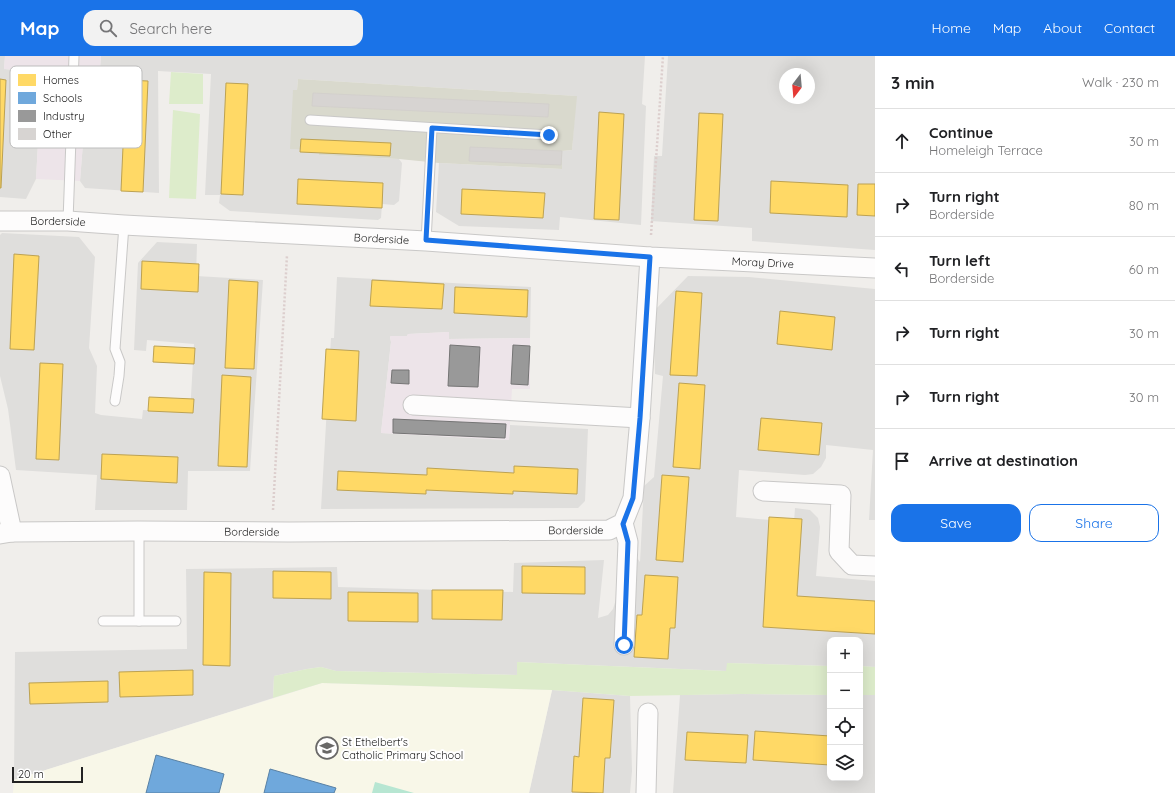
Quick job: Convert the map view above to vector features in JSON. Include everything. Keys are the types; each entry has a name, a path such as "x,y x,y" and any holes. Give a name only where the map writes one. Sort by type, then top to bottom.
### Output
{"street":[{"name":"Borderside","path":"0,221 68,221 426,240 650,257"},
{"name":"Moray Drive","path":"650,257 875,268"},
{"path":"624,645 628,542 623,524 633,498 640,418 650,257"},
{"path":"413,405 640,418"},
{"name":"Borderside","path":"0,476 6,533 139,531 272,532 609,530 623,524"},
{"path":"763,491 841,495 839,551 852,565 875,566"},
{"path":"646,793 648,713"}],"lane":[{"path":"74,56 74,66"},
{"path":"310,120 549,135"},
{"path":"426,240 432,128"},
{"path":"68,221 71,148"},
{"path":"115,401 120,362 115,349 124,225"},
{"path":"139,531 139,621"},
{"path":"103,621 176,621"}],"path":[{"path":"650,257 663,56"},
{"path":"272,532 289,233"}],"shaded area":[{"path":"0,56 5,56 4,69 10,69 10,148 38,148 36,179 26,199 0,197"},
{"path":"5,56 101,56 100,66 10,66 10,69 4,69"},
{"path":"101,56 645,56 642,104 646,106 641,225 560,217 559,230 459,226 436,212 439,163 562,169 562,151 572,150 576,96 298,79 297,90 293,90 320,150 319,155 399,159 402,163 399,201 394,205 382,204 381,218 378,220 230,211 219,203 220,195 205,195 211,74 158,71 159,193 85,188 80,181 83,148 142,148 142,66 100,66"},
{"path":"668,56 875,56 875,250 752,241 752,228 651,221 654,156 662,156"},
{"path":"298,79 577,96 572,150 562,151 562,169 319,155 319,150 290,149 293,90 297,90"},
{"path":"38,148 83,148 80,181 36,179"},
{"path":"2,233 79,237 95,257 89,348 97,366 95,413 101,415 142,419 143,410 190,413 194,344 147,340 146,351 134,350 138,263 157,242 197,244 196,276 263,280 250,471 188,471 187,510 95,510 97,475 16,470 8,409 0,376 0,235"},
{"path":"688,276 749,277 875,289 875,520 869,520 873,450 826,445 826,458 821,467 813,474 805,475 739,470 736,517 794,522 795,508 810,510 818,518 820,527 816,576 875,581 875,667 863,666 863,637 827,637 827,666 727,663 727,671 517,662 518,675 336,671 321,667 274,676 273,698 14,780 15,652 187,649 186,569 337,567 338,587 513,592 514,563 604,560 598,618 608,615 613,609 617,596 617,562 635,555 640,562 644,486 654,477 663,376 655,374 653,312"},
{"path":"337,277 531,287 530,338 448,339 449,332 408,334 407,336 390,337 391,342 381,433 509,440 510,425 588,429 585,501 578,508 321,509 331,338 334,338"},
{"path":"449,332 449,339 530,338 530,389 512,389 509,440 381,433 391,342 390,336"},
{"name":"St Ethelbert's Catholic Primary School","path":"322,683 552,690 529,793 13,793 14,780"},
{"path":"552,690 630,696 632,771 630,793 529,793"},
{"path":"680,695 827,695 827,781 863,781 863,695 875,695 875,793 673,793"}],"green space":[{"path":"171,72 203,74 203,104 169,104"},
{"path":"173,110 200,114 196,199 169,198"},
{"path":"517,662 726,671 727,663 827,666 827,695 742,694 630,696 552,690 322,683 273,698 274,676 321,667 336,671 517,675"},
{"path":"863,666 875,667 875,695 863,695"},
{"path":"375,782 414,793 372,793"}],"building: Homes":[{"path":"0,79 6,80 1,188 0,188"},
{"path":"142,81 148,81 143,192 121,191 123,148 142,148"},
{"path":"226,83 248,84 243,195 221,194"},
{"path":"599,112 624,114 619,220 594,219"},
{"path":"699,113 723,114 718,221 694,220"},
{"path":"301,139 391,143 390,156 300,152"},
{"path":"298,179 383,183 382,208 297,204"},
{"path":"771,181 848,185 847,217 770,213"},
{"path":"858,184 875,184 875,216 857,215"},
{"path":"462,189 545,193 543,218 461,214"},
{"path":"14,254 39,256 34,350 10,349"},
{"path":"142,261 199,264 198,292 141,289"},
{"path":"229,280 258,282 254,369 225,368"},
{"path":"372,280 444,284 442,309 370,306"},
{"path":"455,287 528,290 527,317 454,313"},
{"path":"676,291 702,293 697,376 670,375"},
{"path":"780,311 835,317 832,350 777,344"},
{"path":"154,346 195,348 194,364 153,362"},
{"path":"326,349 359,351 356,421 322,419"},
{"path":"40,363 63,364 59,460 36,459"},
{"path":"222,375 251,377 247,467 218,466"},
{"path":"679,383 705,385 700,469 673,467"},
{"path":"149,397 194,399 193,413 148,411"},
{"path":"761,418 822,423 819,455 758,450"},
{"path":"102,454 178,457 177,483 101,479"},
{"path":"514,466 578,469 577,494 513,491 513,494 426,490 426,494 337,490 338,471 427,475 427,468 514,473"},
{"path":"662,475 689,477 683,562 656,560"},
{"path":"769,517 802,519 797,596 875,601 875,634 763,627"},
{"path":"522,566 585,567 585,594 522,593"},
{"path":"273,571 331,572 331,599 273,598"},
{"path":"204,572 231,573 230,666 203,665"},
{"path":"645,575 678,577 675,628 670,628 668,659 634,657 637,615 642,615"},
{"path":"432,590 503,590 502,620 432,619"},
{"path":"348,592 418,593 418,622 348,621"},
{"path":"193,670 193,695 120,697 119,672"},
{"path":"108,681 108,702 30,704 29,683"},
{"path":"583,698 614,700 610,758 605,758 603,793 572,792 574,756 579,757"},
{"path":"755,731 827,736 827,765 753,760"},
{"path":"687,732 748,735 746,763 685,760"}],"building: Schools":[{"path":"156,755 224,774 219,793 146,793"},
{"path":"270,769 336,788 334,793 264,793"}],"building: Industry":[{"path":"450,345 480,347 478,387 448,386"},
{"path":"513,345 530,346 528,385 511,384"},
{"path":"392,370 409,370 409,384 391,383"},
{"path":"393,419 506,424 505,438 393,433"}],"building: Other":[{"path":"313,93 549,104 548,117 312,106"},
{"path":"470,147 562,151 561,165 469,161"}],"place":[{"name":"St Ethelbert's Catholic Primary School","path":"327,748"}],"route":[{"path":"549,135 432,128 426,240 650,257 640,418 633,498 623,524 628,542 624,645"}]}
